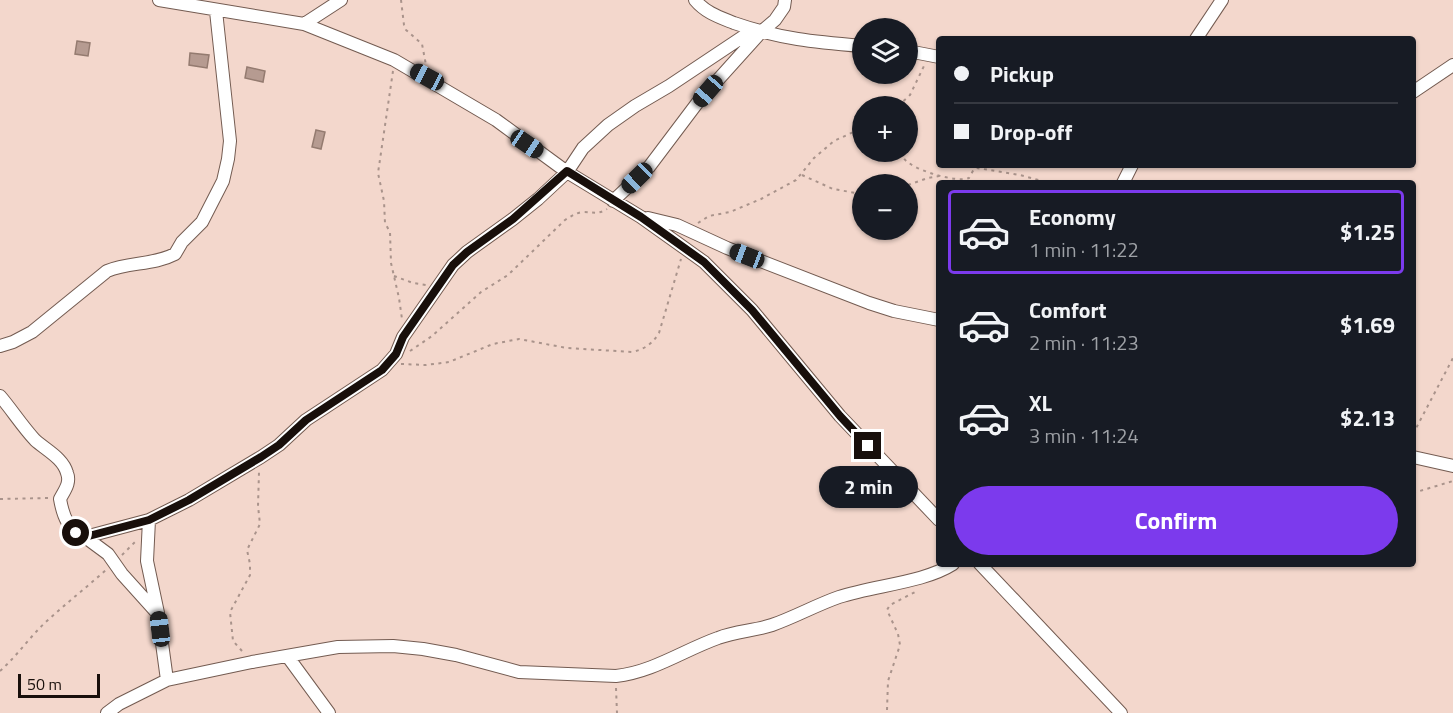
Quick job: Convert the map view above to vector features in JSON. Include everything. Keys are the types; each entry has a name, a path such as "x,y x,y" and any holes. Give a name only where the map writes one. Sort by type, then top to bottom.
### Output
{"street":[{"path":"159,0 304,24 394,60 427,77 496,120 567,171 685,247 722,278 840,416 936,517"},
{"path":"304,24 342,0"},
{"path":"695,0 709,14 781,38 852,45"},
{"path":"85,537 148,525 279,445 306,420 393,359 403,337 438,286 453,265 467,252 513,219 567,171 583,148 608,126 635,106 775,21 784,7 785,0"},
{"path":"1198,36 1222,0"},
{"path":"0,346 32,332 107,271 121,265 161,260 175,254 182,242 202,222 223,181 230,141 216,11"},
{"path":"613,201 649,167 698,102 757,31"},
{"path":"918,53 934,56"},
{"path":"1416,90 1453,65"},
{"path":"641,217 670,223 727,248 869,303 894,311 936,319"},
{"path":"0,396 29,432 57,458 65,469 68,475 68,485 60,499 63,516 69,526 76,533 101,547 158,614"},
{"path":"1416,458 1453,466"},
{"path":"148,525 147,561 158,614 167,680"},
{"path":"106,713 167,680 339,647 393,646 423,649 456,655 519,672 627,675 668,661 720,637 772,625 840,597 868,588 930,575 947,567"},
{"path":"984,567 1121,713"},
{"path":"288,657 329,713"}],"path":[{"path":"401,0 406,30 422,44 425,51 427,77"},
{"path":"908,96 934,56"},
{"path":"394,60 392,91 378,173 384,201 385,223 390,232 390,263 401,309 403,337"},
{"path":"691,231 696,224 709,216 730,212 762,200 802,175 814,158 834,141 852,133"},
{"path":"908,162 914,167 955,180 969,178 974,169 981,168 1039,180"},
{"path":"802,175 833,189 852,192"},
{"path":"918,182 945,176"},
{"path":"393,359 420,345 481,292 508,275 565,220 584,212 602,213 613,201"},
{"path":"393,359 426,365 449,362 494,344 519,339 567,348 632,352 642,350 652,343 659,333 685,247"},
{"path":"394,275 413,283 438,286"},
{"path":"1416,428 1453,358"},
{"path":"252,662 233,641 230,620 233,603 250,575 247,550 260,524 258,506 261,457"},
{"path":"1416,492 1453,481"},
{"path":"0,499 60,499"},
{"path":"0,671 23,649 33,635 114,563 148,525"},
{"path":"887,710 888,681 900,645 898,634 887,610 890,604 914,594 930,575"},
{"path":"616,676 617,713"}],"building":[{"path":"77,41 90,43 88,56 75,54"},
{"path":"190,53 209,55 207,68 189,65"},
{"path":"247,67 265,71 263,82 245,78"},
{"path":"316,130 325,132 321,149 312,147"}],"route":[{"path":"76,533 85,537 149,520 189,500 279,445 306,420 382,370 396,354 403,337 453,265 538,199 567,171 685,247 722,278 868,446"}]}
